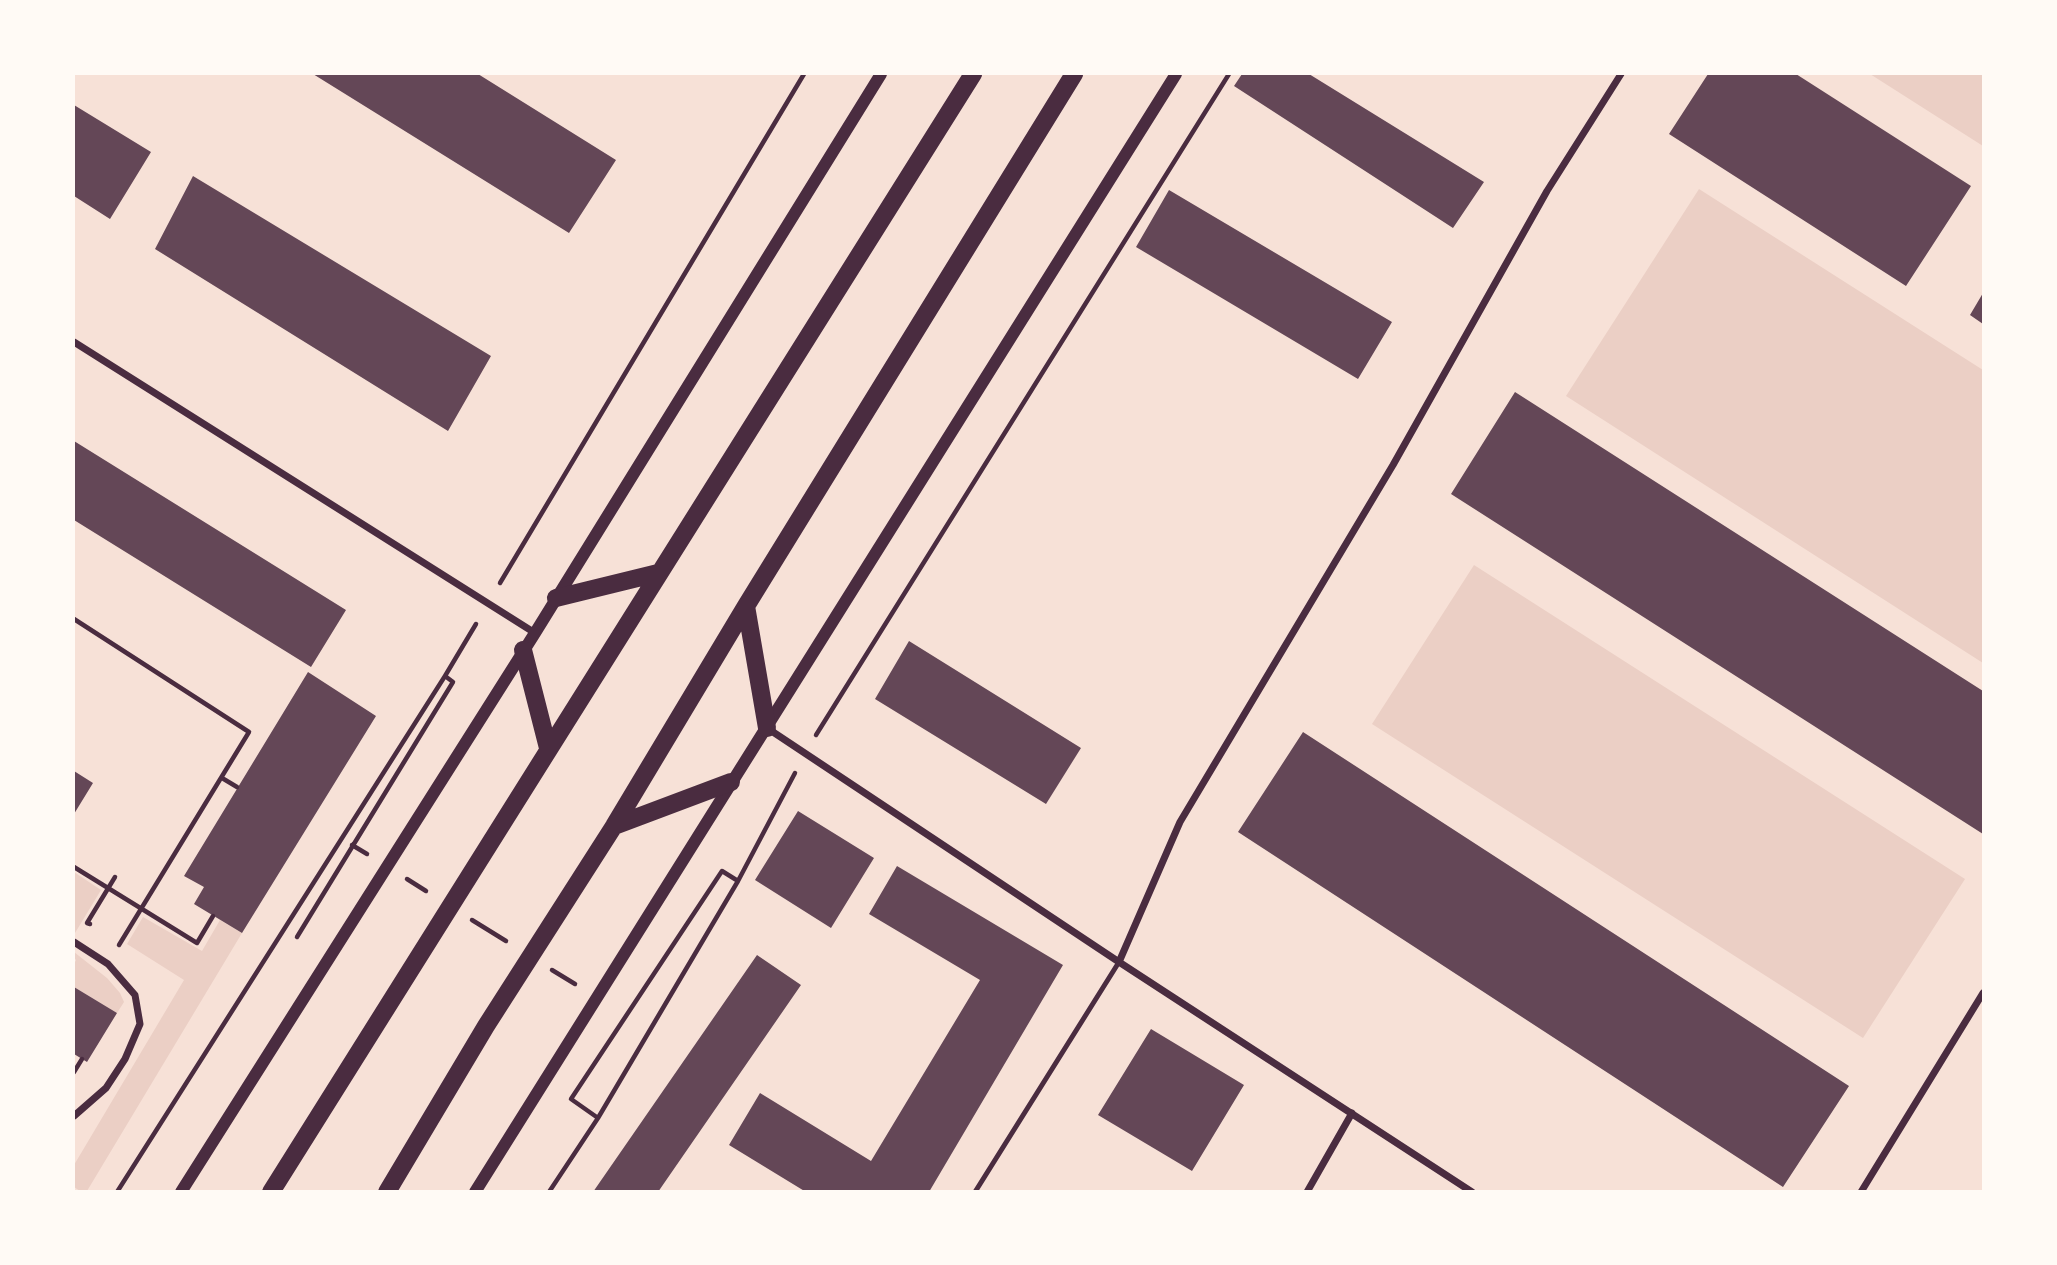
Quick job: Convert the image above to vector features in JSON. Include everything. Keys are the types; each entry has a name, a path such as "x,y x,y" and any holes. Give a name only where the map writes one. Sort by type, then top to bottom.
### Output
{"main road":[{"path":"271,1192 973,74"},
{"path":"387,1192 486,1026 614,827 746,606 1074,74"},
{"path":"556,598 658,573"},
{"path":"746,606 767,728"},
{"path":"523,650 548,748"},
{"path":"614,827 731,782"}],"street":[{"path":"181,1192 535,633 881,74"},
{"path":"475,1192 1176,74"},
{"path":"1119,962 1180,822 1393,465 1547,191 1621,74"},
{"path":"74,342 535,633"},
{"path":"767,728 1472,1192"},
{"path":"74,943 108,964 135,995 140,1024 125,1059 106,1088 74,1116"},
{"path":"1861,1192 1983,993"},
{"path":"1307,1192 1352,1113"}],"lane":[{"path":"975,1192 1119,962"}],"path":[{"path":"117,1192 445,676 804,74"},
{"path":"549,1192 598,1118 738,881 804,754 1228,74"},
{"path":"74,620 249,732 108,964"},
{"path":"297,937 453,682 445,676"},
{"path":"222,778 237,787"},
{"path":"352,845 375,859"},
{"path":"74,867 197,943 213,916"},
{"path":"598,1118 571,1099 722,871 738,881"},
{"path":"397,873 432,895"},
{"path":"88,923 115,877"},
{"path":"466,916 512,944"},
{"path":"546,966 580,987"},
{"path":"614,1009 626,1016"},
{"path":"74,1072 82,1059"}],"shaded area":[{"path":"1870,74 1983,74 1983,146"},
{"path":"1699,189 1983,370 1983,663 1566,396"},
{"path":"1474,565 1965,879 1863,1038 1372,724"},
{"path":"74,872 101,890 75,933 74,932"},
{"path":"143,917 202,951 220,920 242,933 87,1191 80,1191 74,1187 74,1165 184,980 127,944"},
{"path":"74,952 107,978 120,993 124,1002 117,1013 74,987"}],"building":[{"path":"313,74 478,74 616,160 569,233"},
{"path":"1242,74 1309,74 1484,182 1453,228 1234,86"},
{"path":"1708,74 1796,74 1971,186 1906,286 1669,134"},
{"path":"74,105 151,152 110,219 74,196"},
{"path":"193,176 491,356 448,431 155,249"},
{"path":"1169,190 1392,322 1358,379 1136,247"},
{"path":"1983,293 1983,324 1970,315"},
{"path":"1515,392 1983,691 1983,834 1451,494"},
{"path":"74,441 346,610 311,667 74,520"},
{"path":"909,641 1081,748 1046,804 875,699"},
{"path":"308,672 376,716 242,933 194,904 204,887 184,876"},
{"path":"1303,732 1849,1086 1783,1187 1238,832"},
{"path":"74,771 93,783 74,814"},
{"path":"798,811 874,858 831,928 755,880"},
{"path":"897,866 1063,965 929,1192 806,1192 729,1145 760,1093 871,1161 980,980 869,914"},
{"path":"757,955 801,985 658,1192 593,1192"},
{"path":"74,987 117,1013 87,1062 74,1054"},
{"path":"1151,1029 1244,1085 1192,1171 1098,1115"}]}
